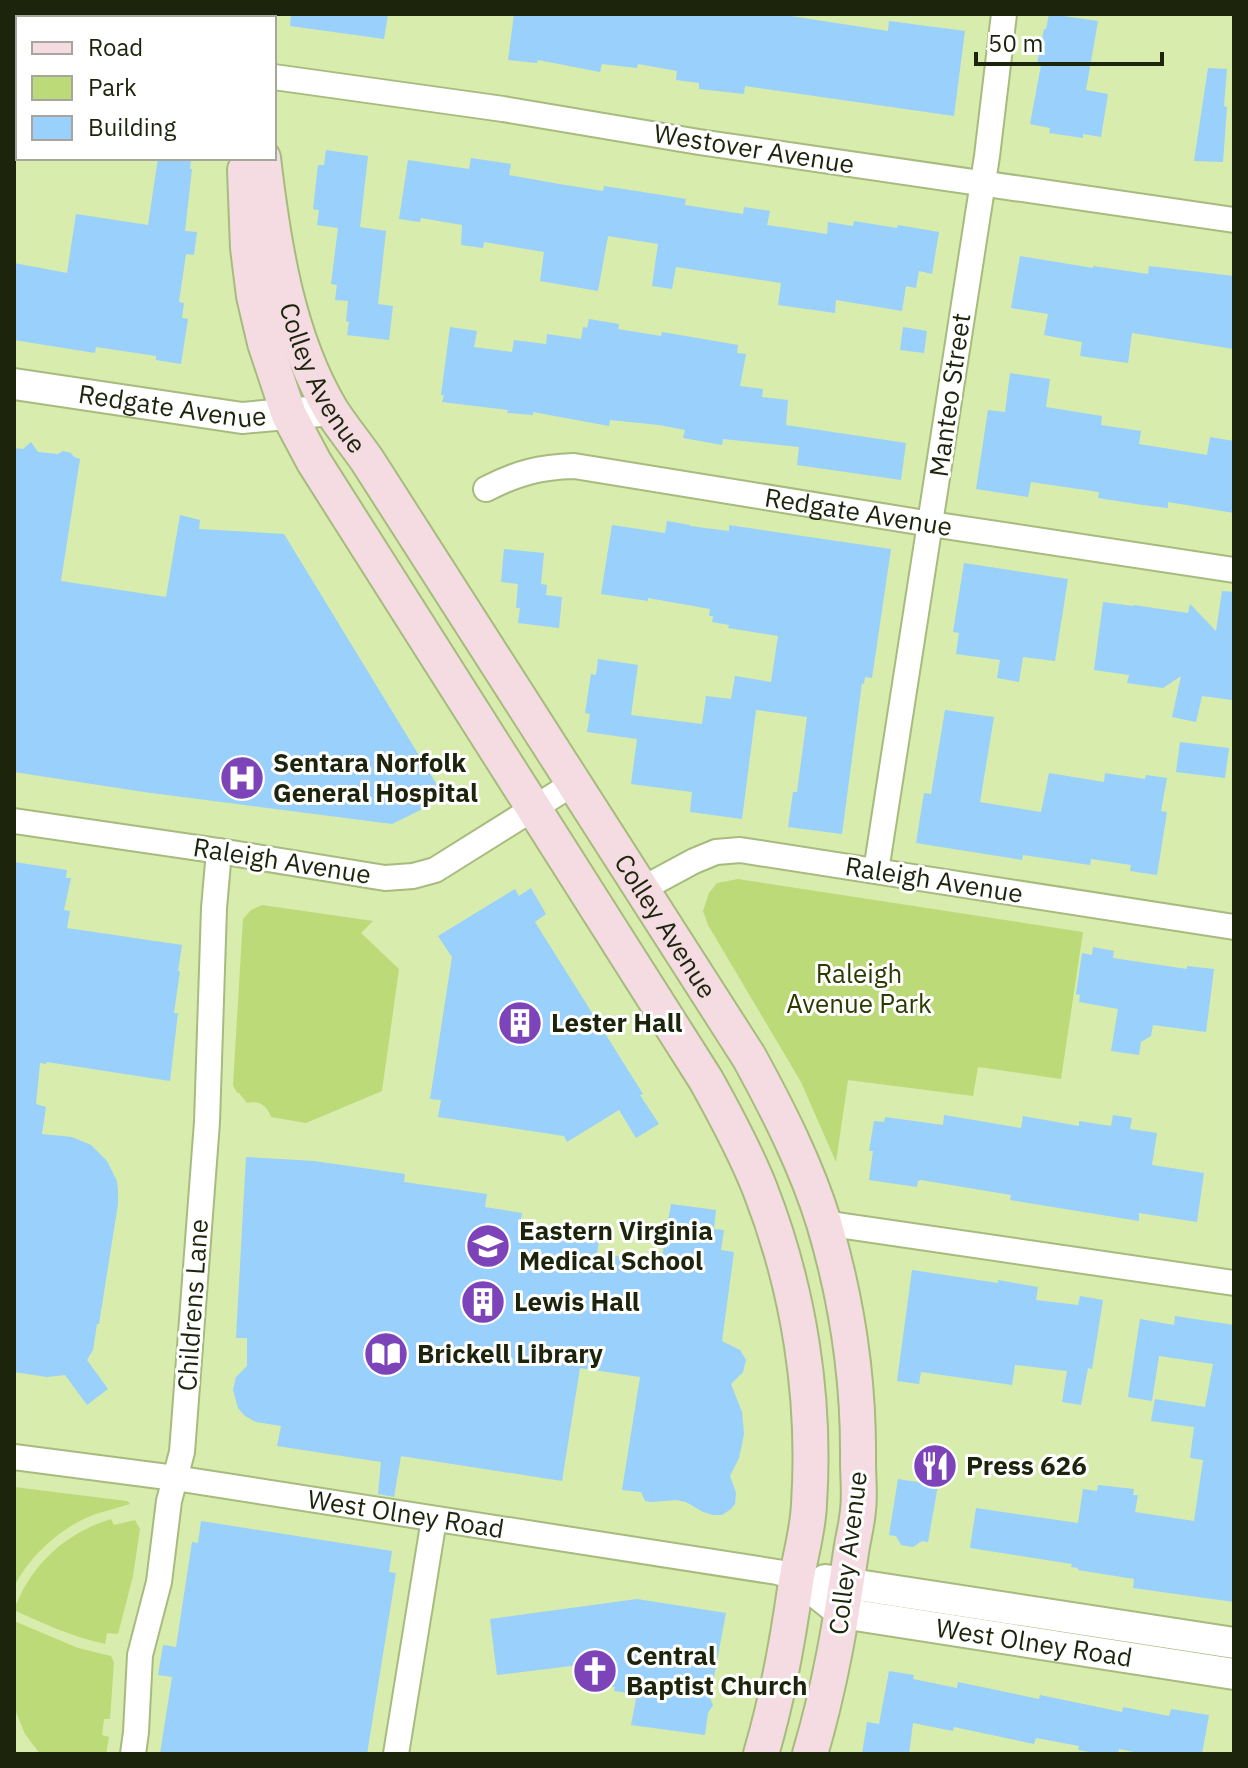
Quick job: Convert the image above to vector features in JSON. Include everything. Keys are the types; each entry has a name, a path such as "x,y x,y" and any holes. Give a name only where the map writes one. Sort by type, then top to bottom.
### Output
{"main road":[{"name":"Colley Avenue","path":"247,160 248,248 254,296 265,343 289,415 314,462 706,1080 732,1128 768,1212 798,1316 807,1378 811,1447 805,1539 789,1634 761,1754"},
{"name":"Colley Avenue","path":"263,160 274,241 289,305 311,369 332,410 749,1057 781,1116 824,1223 843,1300 853,1363 858,1435 858,1509 825,1701 810,1754"}],"street":[{"name":"Manteo Street","path":"876,871 987,156 1004,14"},
{"name":"Westover Avenue","path":"276,77 1234,220"},
{"name":"Redgate Avenue","path":"14,384 242,418 332,410"},
{"name":"Redgate Avenue","path":"486,489 512,476 545,467 574,466 1234,570"},
{"name":"Raleigh Avenue","path":"14,821 385,878 413,876 435,870 574,783"},
{"name":"Raleigh Avenue","path":"642,889 716,852 740,850 1234,927"},
{"name":"Childrens Lane","path":"133,1754 140,1655 159,1582 169,1501 182,1452 206,1136 219,851"},
{"path":"824,1223 1234,1283"},
{"name":"West Olney Road","path":"14,1457 175,1478 777,1572 797,1577 844,1598 1234,1674"},
{"path":"396,1754 434,1519"},
{"name":"West Olney Road","path":"844,1598 884,1590 1234,1643"}],"green space":[{"name":"Raleigh Avenue Park","path":"738,879 1083,932 1061,1079 978,1067 973,1096 848,1080 836,1162 801,1082 708,925 703,911 709,893 717,883"},
{"path":"262,905 373,921 361,933 399,969 382,1091 306,1123 271,1117 262,1104 247,1103 233,1085 243,919 251,910"},
{"path":"14,1487 127,1501 130,1504 88,1517 62,1532 34,1557 14,1587"},
{"path":"111,1519 114,1525 135,1520 140,1529 133,1576 118,1634 107,1633 105,1644 70,1634 14,1610 29,1579 51,1553 79,1533"},
{"path":"14,1621 78,1648 111,1656 114,1662 110,1719 104,1719 102,1735 109,1737 106,1754 40,1754 25,1734 14,1707"}],"building":[{"path":"291,14 388,14 384,39 290,26"},
{"path":"514,14 778,14 888,31 889,21 965,31 954,116 745,86 744,94 699,89 699,83 676,80 677,71 638,64 637,68 602,64 600,72 538,60 537,63 508,60"},
{"path":"1049,14 1098,21 1086,90 1108,94 1101,137 1049,133 1050,128 1030,124 1041,65 1037,64"},
{"path":"1208,68 1227,69 1223,162 1194,161"},
{"path":"326,150 368,156 360,227 386,231 378,304 393,306 389,340 347,335 348,301 335,300 337,285 331,284 338,228 317,225 319,210 313,209 318,165 324,165"},
{"path":"471,158 511,164 509,175 559,184 603,191 604,186 686,199 685,205 743,214 744,207 770,211 767,225 827,234 828,222 853,226 854,221 939,232 932,274 919,271 916,288 906,286 902,311 836,300 835,313 778,305 781,283 676,267 672,289 652,286 658,244 608,236 598,291 540,281 544,252 484,242 483,248 461,245 462,225 421,218 420,222 399,219 408,160 469,169"},
{"path":"158,160 191,160 185,231 197,232 194,255 186,254 179,302 184,303 182,318 188,319 181,364 156,360 156,356 96,347 95,353 14,340 14,263 67,273 76,214 148,225"},
{"path":"1020,256 1148,274 1149,266 1234,276 1234,349 1132,333 1128,363 1080,356 1082,342 1044,335 1048,314 1011,308"},
{"path":"589,319 619,324 618,329 661,336 662,332 738,345 737,353 746,354 740,386 763,389 762,397 788,400 786,425 906,443 901,480 797,465 799,447 723,439 722,445 683,438 685,430 659,425 610,420 609,426 533,412 533,415 507,413 508,410 442,402 450,327 477,331 474,347 512,352 514,340 546,344 547,334 581,339 583,327 587,328"},
{"path":"903,327 927,331 924,353 900,350"},
{"path":"1010,373 1050,379 1046,407 1102,416 1101,425 1141,431 1139,444 1207,455 1210,437 1234,441 1234,513 1168,502 1168,508 1143,505 1098,498 1099,492 1031,482 1028,497 976,489 988,410 1005,412"},
{"path":"31,442 38,452 58,454 63,451 80,459 61,581 166,597 180,515 200,520 199,529 284,534 445,798 392,824 14,772 14,448 23,449"},
{"path":"667,521 729,531 729,525 891,549 872,678 865,677 862,683 842,834 788,827 793,792 797,792 807,717 756,710 742,819 690,812 692,792 631,784 637,739 587,732 590,714 585,713 591,674 596,675 598,659 638,665 631,715 702,724 706,696 731,699 735,676 771,682 778,636 728,628 729,625 712,622 710,609 648,598 648,601 601,594 612,525 665,533"},
{"path":"504,549 544,553 541,584 547,585 546,595 562,597 559,628 518,623 518,584 501,582"},
{"path":"964,563 1068,579 1055,661 1023,657 1019,682 997,678 1000,660 956,654 959,633 953,632"},
{"path":"1222,591 1234,592 1232,700 1202,696 1196,722 1172,717 1181,676 1163,688 1127,683 1129,675 1094,670 1103,602 1188,613 1190,604 1216,631"},
{"path":"945,710 994,717 980,802 1041,812 1049,773 1104,782 1105,773 1145,779 1146,775 1167,778 1161,811 1167,812 1157,875 1130,871 1131,865 1091,859 1090,865 1023,855 1022,860 916,843 924,793 931,794"},
{"path":"1180,742 1229,748 1225,778 1176,772"},
{"path":"14,862 67,870 66,878 71,878 64,910 70,911 67,928 182,945 170,1081 40,1063 36,1104 46,1107 42,1134 72,1137 91,1145 107,1161 117,1181 118,1204 99,1324 93,1350 87,1360 108,1389 87,1405 65,1375 47,1377 14,1372"},
{"name":"Lester Hall","path":"531,888 546,914 535,922 659,1124 636,1138 619,1110 567,1142 564,1136 438,1117 441,1100 430,1099 452,957 438,936 515,889 519,896"},
{"path":"1093,947 1114,951 1113,958 1187,969 1187,966 1214,969 1206,1032 1153,1025 1151,1036 1141,1042 1139,1055 1111,1051 1118,1009 1079,1002 1080,995 1076,994 1082,953 1092,955"},
{"path":"944,1115 1021,1128 1023,1116 1079,1126 1079,1121 1111,1126 1113,1115 1132,1118 1130,1129 1157,1133 1152,1165 1204,1173 1197,1222 1139,1213 1139,1221 1010,1200 1011,1195 921,1180 917,1187 869,1180 873,1151 869,1151 874,1121 884,1122 885,1117 943,1125"},
{"name":"Lewis Hall","path":"246,1157 314,1161 405,1174 404,1182 487,1194 485,1207 522,1213 519,1229 599,1241 597,1253 661,1263 671,1204 716,1210 714,1229 724,1230 721,1250 734,1252 722,1341 740,1350 746,1360 743,1372 731,1384 742,1412 744,1434 739,1458 730,1476 736,1493 735,1504 722,1515 713,1515 686,1502 645,1501 641,1492 622,1490 640,1377 580,1368 562,1481 401,1456 394,1497 378,1494 381,1462 277,1446 281,1426 256,1422 245,1416 238,1408 233,1390 236,1377 247,1366 247,1338 236,1338"},
{"path":"912,1270 1038,1287 1036,1300 1078,1305 1080,1296 1103,1300 1092,1369 1088,1368 1081,1405 1062,1402 1067,1371 1015,1365 1012,1385 921,1372 919,1384 897,1381"},
{"path":"1175,1316 1234,1325 1234,1602 1133,1588 1134,1579 1078,1570 1071,1567 1072,1564 970,1548 976,1508 1078,1523 1083,1489 1097,1491 1098,1485 1134,1489 1133,1495 1138,1495 1135,1512 1194,1521 1203,1460 1190,1458 1194,1427 1151,1421 1155,1399 1205,1407 1213,1364 1159,1356 1152,1401 1128,1397 1140,1319 1174,1325"},
{"path":"898,1479 938,1485 928,1542 922,1541 913,1547 901,1545 896,1536 889,1535"},
{"path":"201,1521 392,1551 389,1572 396,1573 367,1754 160,1754 172,1677 158,1675 163,1645 176,1647 192,1542 198,1543"},
{"path":"637,1599 726,1613 710,1698 713,1705 708,1713 705,1735 631,1725 637,1694 614,1691 615,1687 607,1686 612,1661 497,1675 490,1619"},
{"path":"889,1671 957,1688 958,1682 1122,1712 1123,1707 1169,1716 1171,1709 1209,1715 1202,1754 1144,1754 1119,1749 1118,1754 1102,1754 1036,1738 1034,1744 954,1727 953,1731 913,1723 909,1754 862,1754 867,1722 879,1724"}],"place":[{"name":"Sentara Norfolk General Hospital","path":"242,778"},
{"name":"Lester Hall","path":"520,1023"},
{"name":"Eastern Virginia Medical School","path":"488,1246"},
{"name":"Lewis Hall","path":"483,1302"},
{"name":"Brickell Library","path":"386,1354"},
{"name":"Press 626","path":"935,1466"},
{"name":"Central Baptist Church","path":"595,1671"}]}
